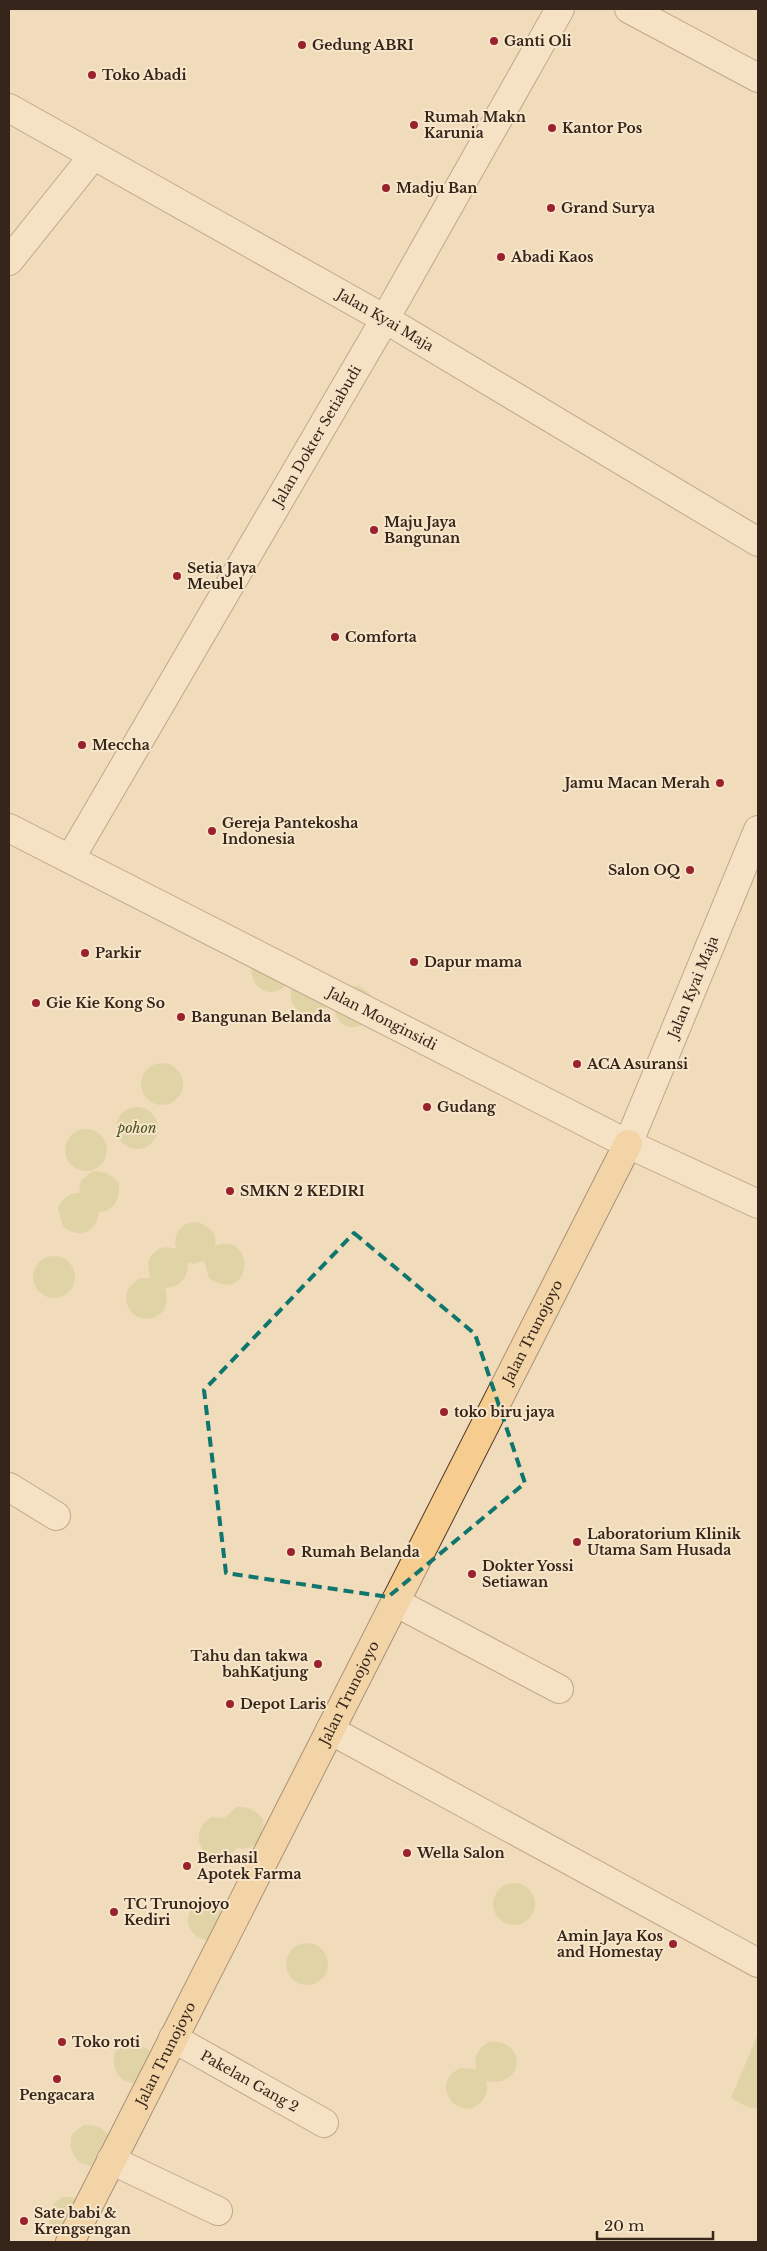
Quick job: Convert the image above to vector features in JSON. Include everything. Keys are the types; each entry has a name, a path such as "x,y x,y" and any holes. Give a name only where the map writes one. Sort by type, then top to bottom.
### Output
{"main road":[{"name":"Jalan Trunojoyo","path":"70,2242 628,1144"}],"street":[{"name":"Jalan Dokter Setiabudi","path":"70,860 385,319 560,9"},
{"path":"629,9 758,78"},
{"name":"Jalan Kyai Maja","path":"9,108 385,319 758,542"},
{"path":"9,262 93,156"},
{"name":"Jalan Monginsidi","path":"9,828 628,1144 758,1204"},
{"name":"Jalan Kyai Maja","path":"628,1144 758,830"},
{"path":"9,1487 56,1516"},
{"path":"395,1602 559,1689"},
{"path":"330,1730 758,1963"},
{"name":"Pakelan Gang 2","path":"173,2038 324,2123"},
{"path":"111,2160 218,2211"}],"highlighted area":[{"path":"354,1233 475,1334 525,1483 388,1597 226,1573 204,1390"}],"green space":[{"path":"251,966 291,979 278,990 272,992 265,991 255,983"},
{"path":"293,983 330,1002 323,1010 316,1014 308,1015 301,1012 295,1008 292,1001"},
{"path":"358,986 370,995 374,1004 373,1014 367,1021 358,1026 349,1027 340,1021 334,1009 347,987"},
{"name":"pohon","path":"162,1063 177,1069 183,1084 177,1099 162,1105 147,1099 141,1084 147,1069"},
{"name":"pohon","path":"137,1107 152,1113 158,1128 152,1143 137,1149 122,1143 116,1128 122,1113"},
{"name":"pohon","path":"86,1129 101,1135 107,1150 101,1165 86,1171 71,1165 65,1150 71,1135"},
{"path":"92,1171 107,1174 119,1183 118,1198 109,1209 99,1212 91,1229 86,1232 75,1233 63,1227 58,1208 66,1197 79,1193 81,1181"},
{"path":"198,1222 212,1231 215,1237 215,1246 229,1244 238,1249 243,1257 244,1267 241,1277 234,1283 223,1284 209,1278 204,1261 193,1264 188,1262 187,1273 183,1280 176,1285 165,1288 166,1302 163,1311 155,1317 146,1319 138,1317 130,1311 127,1301 128,1288 140,1278 150,1278 148,1262 153,1254 159,1249 167,1247 176,1249 175,1240 179,1230 188,1223"},
{"path":"54,1256 69,1262 75,1277 69,1292 54,1298 39,1292 33,1277 39,1262"},
{"path":"237,1807 251,1809 263,1819 261,1837 258,1842 249,1848 237,1847 229,1855 220,1858 204,1852 200,1844 199,1835 202,1826 211,1817 224,1818"},
{"path":"514,1883 529,1889 535,1904 529,1919 514,1925 499,1919 493,1904 499,1889"},
{"path":"202,1899 216,1902 228,1911 214,1940 197,1937 189,1926 190,1912"},
{"path":"307,1943 322,1949 328,1964 322,1979 307,1985 292,1979 286,1964 292,1949"},
{"path":"758,2034 758,2109 747,2107 731,2098"},
{"path":"489,2042 502,2043 510,2048 515,2055 517,2063 514,2071 508,2078 499,2081 486,2081 486,2095 473,2108 464,2108 456,2105 450,2100 446,2084 451,2075 460,2068 476,2069 478,2053"},
{"path":"127,2043 142,2046 154,2055 140,2083 127,2082 122,2079 114,2065 115,2052"},
{"path":"84,2125 98,2127 110,2137 96,2166 84,2164 72,2152 72,2134"},
{"path":"62,2197 72,2197 82,2201 59,2234 50,2226 49,2217 50,2209"}],"place":[{"name":"Ganti Oli","path":"494,41"},
{"name":"Gedung ABRI","path":"302,45"},
{"name":"Toko Abadi","path":"92,75"},
{"name":"Rumah Makn Karunia","path":"414,125"},
{"name":"Kantor Pos","path":"552,128"},
{"name":"Madju Ban","path":"386,188"},
{"name":"Grand Surya","path":"551,208"},
{"name":"Abadi Kaos","path":"501,257"},
{"name":"Maju Jaya Bangunan","path":"374,530"},
{"name":"Setia Jaya Meubel","path":"177,576"},
{"name":"Comforta","path":"335,637"},
{"name":"Meccha","path":"82,745"},
{"name":"Jamu Macan Merah","path":"720,783"},
{"name":"Gereja Pantekosha Indonesia","path":"212,831"},
{"name":"Salon OQ","path":"690,870"},
{"name":"Parkir","path":"85,953"},
{"name":"Dapur mama","path":"414,962"},
{"name":"Gie Kie Kong So","path":"36,1003"},
{"name":"Bangunan Belanda","path":"181,1017"},
{"name":"ACA Asuransi","path":"577,1064"},
{"name":"Gudang","path":"427,1107"},
{"name":"SMKN 2 KEDIRI","path":"230,1191"},
{"name":"toko biru jaya","path":"444,1412"},
{"name":"Laboratorium Klinik Utama Sam Husada","path":"577,1542"},
{"name":"Rumah Belanda","path":"291,1552"},
{"name":"Dokter Yossi Setiawan","path":"472,1574"},
{"name":"Tahu dan takwa bahKatjung","path":"318,1664"},
{"name":"Depot Laris","path":"230,1704"},
{"name":"Wella Salon","path":"407,1853"},
{"name":"Berhasil Apotek Farma","path":"187,1866"},
{"name":"TC Trunojoyo Kediri","path":"114,1912"},
{"name":"Amin Jaya Kos and Homestay","path":"673,1944"},
{"name":"Toko roti","path":"62,2042"},
{"name":"Pengacara","path":"57,2079"},
{"name":"Sate babi & Krengsengan","path":"24,2221"}]}
